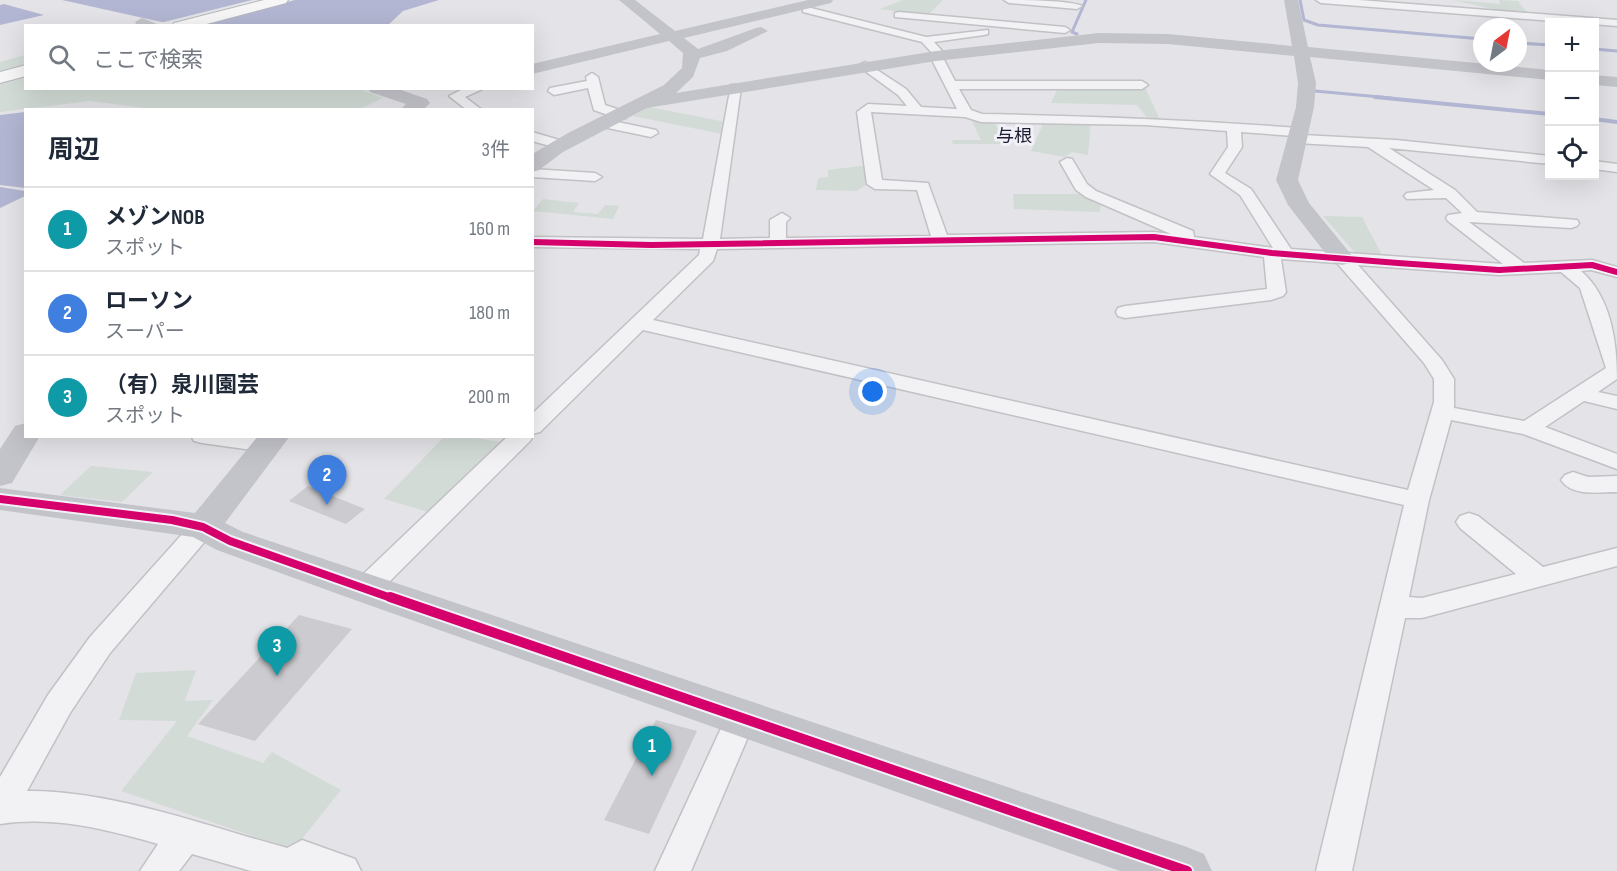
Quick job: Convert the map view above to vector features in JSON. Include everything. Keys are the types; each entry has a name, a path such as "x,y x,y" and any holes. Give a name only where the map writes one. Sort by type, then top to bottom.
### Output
{"highway":[{"path":"171,24 264,0"},
{"path":"187,24 281,0"},
{"path":"0,72 24,65"},
{"path":"0,78 24,71"}],"street":[{"path":"626,0 673,36 693,55"},
{"path":"1009,0 1079,3 1070,35"},
{"path":"1291,0 1307,83 1305,107 1287,180 1290,188 1299,205 1342,258 1432,360 1444,379 1443,412 1417,500 1334,871"},
{"path":"1321,0 1617,23"},
{"path":"534,69 829,2"},
{"path":"693,55 738,41 803,8 926,40 1030,27"},
{"path":"899,15 1030,27 1070,35 1146,38 1545,75"},
{"path":"870,35 895,31"},
{"path":"645,103 1070,35"},
{"path":"926,40 938,53 936,56 966,112"},
{"path":"534,163 561,145 670,89 686,74 693,55"},
{"path":"865,66 902,92 917,110"},
{"path":"554,91 592,80 599,107 621,115"},
{"path":"1599,80 1617,82"},
{"path":"951,85 1142,85"},
{"path":"534,424 707,257 716,220 735,88"},
{"path":"670,89 706,93"},
{"path":"382,90 421,104 413,108"},
{"path":"473,90 455,96 473,108"},
{"path":"1090,106 1098,120"},
{"path":"940,239 923,186 875,184 868,150 865,110 966,112 981,118 1098,120 1232,127 1298,136 1545,159"},
{"path":"603,123 651,134"},
{"path":"1125,312 1277,292 1279,254 1246,192 1217,174 1236,146 1237,138 1232,127"},
{"path":"534,137 561,145"},
{"path":"1371,142 1450,193 1467,208 1472,217"},
{"path":"1067,162 1081,187 1091,194 1167,225 1196,242"},
{"path":"1599,166 1617,168"},
{"path":"534,173 595,177"},
{"path":"1412,196 1450,193"},
{"path":"778,243 778,220 782,218"},
{"path":"1518,268 1454,218 1572,223"},
{"path":"534,242 607,245 710,244 1110,236 1251,244 1279,254 1462,268 1617,265"},
{"path":"1592,265 1617,272"},
{"path":"1528,428 1616,370 1588,286 1565,266"},
{"path":"639,323 1417,500"},
{"path":"1578,393 1617,403"},
{"path":"1443,412 1528,428 1617,462"},
{"path":"0,475 24,436"},
{"path":"230,438 271,441"},
{"path":"365,589 520,438"},
{"path":"0,809 59,704 100,645 203,527 271,441"},
{"path":"1573,480 1586,485 1617,484"},
{"path":"0,499 172,520 203,527 230,541 365,589 1187,871"},
{"path":"1469,522 1538,577"},
{"path":"1394,607 1422,608 1617,557"},
{"path":"673,871 741,718"},
{"path":"0,809 20,805 101,813 292,866 302,857 343,871"},
{"path":"158,871 185,836"}],"shaded area":[{"path":"903,0 943,0 927,16 880,9"},
{"path":"1454,0 1500,4 1499,0 1518,1 1529,15 1491,12 1492,9"},
{"path":"24,55 24,90 361,90 383,98 362,108 144,108 90,101 0,112 0,62"},
{"path":"1059,86 1145,87 1160,120 1148,119 1137,105 1051,103"},
{"path":"649,107 726,122 722,134 633,116"},
{"path":"970,118 993,122 1009,144 953,144 952,140 981,140"},
{"path":"1044,122 1091,123 1088,155 1072,152 1064,157 1031,151"},
{"path":"867,166 870,182 857,191 816,190 818,178 828,177 828,170"},
{"path":"1013,194 1087,194 1101,204 1100,212 1014,209"},
{"path":"543,199 579,203 573,212 598,214 605,205 619,206 613,219 534,210"},
{"path":"1323,216 1362,217 1383,257 1358,256"},
{"path":"443,438 475,438 507,443 435,514 384,499"},
{"path":"91,466 153,472 122,502 60,495"},
{"path":"196,670 185,701 213,700 187,736 263,763 272,752 341,790 293,850 121,791 177,721 119,720 136,673"}],"water":[{"path":"62,0 439,0 403,11 389,24 170,24"},
{"path":"4,4 44,15 0,25 0,5"},
{"path":"24,112 24,188 0,185 0,115"},
{"path":"0,187 24,191 24,196 0,208"}],"pier":[{"path":"252,0 295,0 201,24 156,24"}],"building":[{"path":"308,486 365,509 346,524 289,501"},
{"path":"299,615 352,629 255,741 198,724"},
{"path":"656,720 697,731 649,834 604,820"}],"waterway":[{"path":"1077,34 1072,32 1086,0"},
{"path":"1300,0 1304,20 1318,25 1473,38"},
{"path":"1527,44 1545,45"},
{"path":"1599,49 1617,51"},
{"path":"1315,91 1391,98"},
{"path":"1375,97 1545,114"},
{"path":"1599,120 1617,122"}],"cycle path":[{"path":"534,242 651,245 1154,237 1272,253 1398,263 1499,270 1592,265 1617,272"},
{"path":"0,499 172,520 203,527 230,541 365,589 1187,871"}],"place":[{"name":"ローソン","path":"327,505"},
{"name":"（有）泉川園芸","path":"277,676"},
{"name":"メゾンNOB","path":"652,776"}],"district":[{"name":"与根","path":"1014,136"}]}
